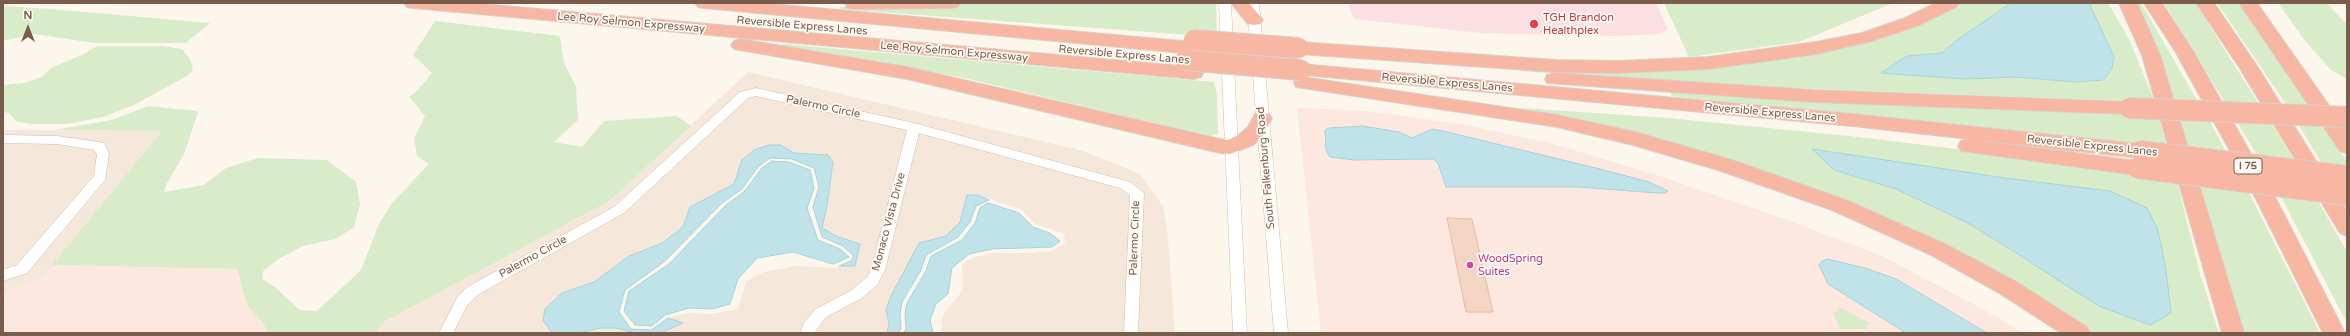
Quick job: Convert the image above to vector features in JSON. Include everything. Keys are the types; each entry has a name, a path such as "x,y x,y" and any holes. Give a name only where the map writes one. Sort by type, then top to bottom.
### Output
{"highway":[{"name":"Lee Roy Selmon Expressway","path":"413,3 591,19 1192,55 1301,64"},
{"name":"Reversible Express Lanes","path":"546,3 1057,49 1109,49 1192,55"},
{"path":"704,3 971,27 1192,55 1737,102 1890,108 2129,108 2347,117"},
{"path":"820,3 899,5 951,3"},
{"path":"1240,3 1254,11"},
{"path":"1301,64 1618,67 1708,63 1816,48 1866,37 1911,22 1950,3"},
{"path":"2114,3 2159,87"},
{"path":"2128,3 2151,55 2159,87 2233,333"},
{"name":"I 75","path":"2153,3 2184,51 2262,191 2334,333"},
{"path":"2205,3 2248,66 2347,228"},
{"path":"2248,3 2347,146"},
{"path":"591,19 862,64 1202,143 1230,147 1249,137 1256,130 1262,118"},
{"path":"1301,64 1836,130 2139,159 2347,195"},
{"path":"1301,64 1487,109 1557,121 1636,139 1725,165 1839,205 1931,246 2007,287 2079,333"},
{"name":"Reversible Express Lanes","path":"2139,159 2347,176"}],"street":[{"path":"1225,3 1230,147 1240,333"},
{"name":"South Falkenburg Road","path":"1254,11 1281,333"},
{"name":"Palermo Circle","path":"446,333 463,300 474,290 619,210 744,95 756,92 914,126 1125,184 1137,193 1131,333"},
{"name":"Monaco Vista Drive","path":"807,333 809,327 821,313 857,294 872,280 878,270 914,126"},
{"path":"3,139 57,140 86,144 99,146 103,154 100,176 22,269 3,276"}],"shaded area":[{"name":"TGH Brandon Healthplex","path":"1349,3 1656,3 1668,30 1659,34 1616,36 1481,33 1355,19 1350,11"},
{"path":"748,72 1080,150 1140,174 1163,206 1167,227 1175,333 941,333 943,315 963,290 962,265 971,258 993,253 1030,253 1052,251 1065,243 1064,234 1036,224 1022,210 978,195 967,195 960,222 946,236 937,238 904,273 886,310 889,323 887,333 661,333 682,323 668,318 688,313 711,314 738,309 746,282 763,272 796,266 832,268 855,265 860,244 836,236 821,228 833,169 828,155 794,153 781,145 754,150 742,160 734,184 690,207 683,227 662,243 629,256 594,282 562,293 546,309 543,320 552,333 377,333 382,323 608,202"},
{"path":"1297,108 1368,111 1460,124 1550,143 1654,174 1785,219 1882,256 1998,317 2022,333 1321,333"},
{"path":"3,130 162,131 43,277 3,294"},
{"path":"52,265 237,269 247,305 264,324 267,333 3,333 3,294 43,277"},
{"path":"600,328 616,328 635,333 580,333"}],"green space":[{"path":"991,3 1216,3 1217,37 839,9 840,7"},
{"path":"1664,3 1893,3 1799,42 1689,57"},
{"path":"1957,3 2011,3 1957,40 1942,53 1907,56 1882,73 1965,79 2015,77 2076,82 2104,81 2112,68 2114,57 2089,3 2108,3 2129,39 2155,102 1742,86 1519,71 1519,67 1794,55"},
{"path":"2132,3 2141,3 2210,122 2249,193 2320,333 2244,333"},
{"path":"2164,3 2195,3 2285,145 2325,213 2347,252 2347,323 2270,176"},
{"path":"2217,3 2239,3 2328,131 2347,162 2347,205 2286,104"},
{"path":"2278,3 2327,3 2347,25 2347,79 2331,70 2306,42"},
{"path":"3,6 210,23 186,43 95,43 34,34 3,41"},
{"path":"435,21 560,36 564,63 576,87 578,120 554,142 582,147 604,121 677,116 691,126 608,202 382,323 377,333 267,333 264,324 247,305 237,269 52,265 162,131 54,130 112,120 148,106 197,111 198,112 184,154 166,185 164,192 204,185 226,168 258,158 327,160 356,182 360,204 354,227 336,239 303,246 280,258 263,271 262,279 276,288 300,310 317,311 361,270 379,224 392,203 429,164 417,156 414,138 425,116 409,97 417,91 432,73 413,55"},
{"path":"783,44 1214,82 1217,96 1218,134 1209,136 960,77 781,46"},
{"path":"97,46 161,46 182,49 190,59 193,70 187,76 134,105 103,117 67,124 32,124 17,122 10,114 3,111 3,85 24,83 42,77 51,68 84,54"},
{"path":"1671,92 1986,109 2158,115 2167,147 1671,96"},
{"path":"1522,108 1668,118 1849,136 2024,157 2177,181 2200,274 2219,333 2091,333 2062,314 1904,226","holes":["1834,170 2005,178 2110,191 2158,230 2166,270 2171,313 2030,263 1970,224 1896,189"]},
{"path":"1839,307 1870,323 1866,326 1868,329 1840,329 1833,313 1837,311"}],"water":[{"path":"2011,3 2089,3 2114,57 2112,68 2104,80 2076,82 2015,77 1965,79 1881,73 1907,56 1942,53 1957,40"},
{"path":"1363,126 1399,132 1412,138 1432,129 1443,131 1649,182 1668,191 1665,193 1657,193 1579,187 1446,187 1438,163 1433,159 1354,160 1330,157 1326,150 1325,130 1329,128"},
{"path":"769,145 781,145 794,153 828,155 833,162 827,206 822,228 836,236 860,244 855,266 839,266 851,261 854,256 843,246 822,237 813,207 819,187 814,168 792,159 770,158 758,167 742,189 722,203 665,261 625,290 619,312 631,329 651,330 668,318 683,323 661,333 635,333 616,328 600,328 580,333 552,333 543,320 545,309 562,293 594,282 629,256 662,243 683,227 690,207 734,184 742,160 754,150"},
{"path":"1812,149 2005,178 2110,191 2147,208 2158,230 2166,270 2171,313 2150,325 2099,306 1970,224 1896,189 1834,170"},
{"path":"772,161 789,162 810,170 814,188 807,208 818,240 840,249 849,257 833,264 793,252 757,258 738,279 730,304 712,309 689,308 665,315 652,326 635,325 624,311 629,291 669,264 726,205 745,191 762,168"},
{"path":"967,195 978,195 989,200 976,206 970,222 958,237 926,255 921,270 902,302 900,314 901,328 898,333 887,333 889,323 886,310 890,298 919,243 946,236 960,222"},
{"path":"988,203 1019,213 1033,227 1050,233 1060,241 1052,247 992,249 969,254 952,268 948,294 936,304 930,320 933,333 904,333 906,328 905,314 907,303 926,271 931,256 962,240 975,223 980,208"},
{"path":"1827,259 1865,268 1896,279 1987,333 1906,333 1828,284 1819,265 1822,261"}],"building":[{"name":"WoodSpring Suites","path":"1447,218 1472,219 1493,312 1466,312"}],"place":[{"name":"TGH Brandon Healthplex","path":"1534,24"},
{"name":"WoodSpring Suites","path":"1470,265"}]}
